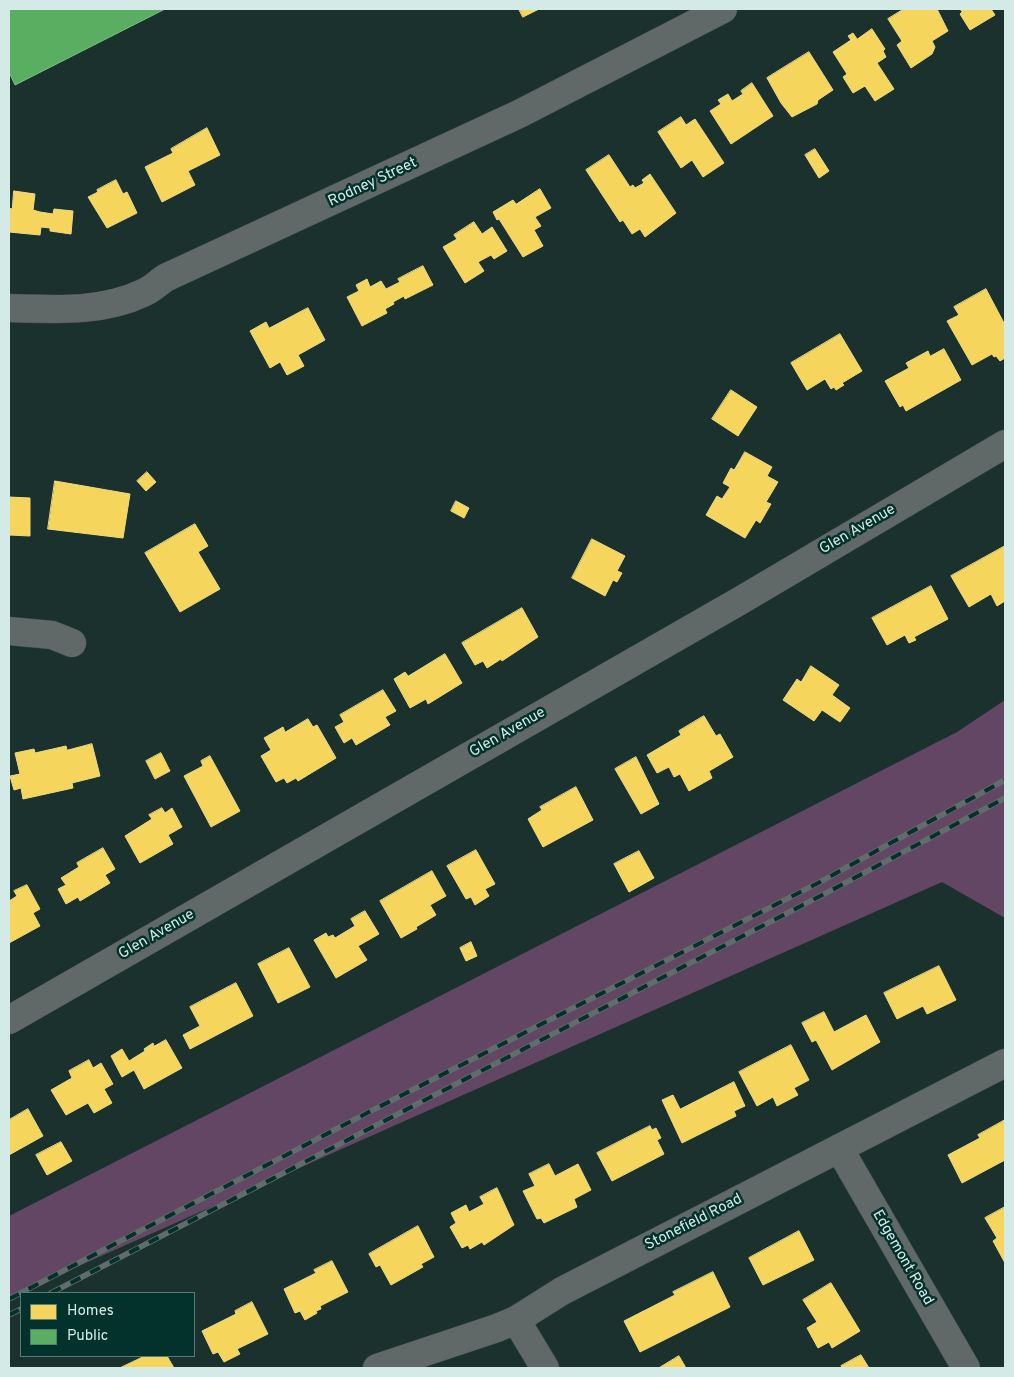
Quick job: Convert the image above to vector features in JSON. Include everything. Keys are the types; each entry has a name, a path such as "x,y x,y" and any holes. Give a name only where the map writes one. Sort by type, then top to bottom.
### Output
{"street":[{"name":"Rodney Street","path":"9,308 76,309 117,302 144,293 165,278 519,114 723,9"},
{"name":"Glen Avenue","path":"9,1020 734,604 1005,444"},
{"path":"9,631 52,636 72,643"},
{"name":"Stonefield Road","path":"377,1368 516,1320 562,1291 1005,1063"},
{"name":"Edgemont Road","path":"839,1148 966,1368"},
{"path":"516,1320 545,1368"}],"shaded area":[{"path":"1005,700 1005,918 942,882 9,1297 9,1216 957,732"}],"building: Homes":[{"path":"519,9 539,9 523,17"},
{"path":"904,9 937,9 948,31 932,41 935,47 932,54 911,68 897,45 902,41 888,19"},
{"path":"960,9 991,9 995,15 970,30 960,14 962,12"},
{"path":"872,29 885,49 883,51 886,57 877,63 894,89 875,101 865,86 853,93 843,77 847,74 833,52 851,40 848,36 853,33 857,39"},
{"path":"809,52 833,90 818,100 817,104 792,117 781,103 767,78"},
{"path":"752,83 773,116 731,144 710,111 721,104 718,100 728,94 732,101 743,94 741,91"},
{"path":"681,117 686,125 695,119 724,163 703,177 692,160 681,168 658,132"},
{"path":"207,128 220,155 188,171 195,185 162,202 145,167 173,153 171,149"},
{"path":"815,149 829,171 819,178 805,155"},
{"path":"609,155 630,187 633,185 635,188 644,183 642,180 650,174 676,213 645,237 640,229 632,234 623,220 620,222 586,170"},
{"path":"116,180 123,194 127,192 137,213 107,228 88,197"},
{"path":"540,189 551,208 535,217 541,226 534,230 543,246 523,257 493,212 513,200 516,204"},
{"path":"14,191 35,194 33,210 53,214 54,209 73,211 71,234 50,231 50,228 41,227 40,235 9,232 9,208 12,209"},
{"path":"474,222 482,234 492,227 507,251 494,259 491,255 478,262 484,271 465,283 443,247 457,239 454,235"},
{"path":"423,266 433,285 405,299 404,296 393,302 394,304 385,309 387,313 362,326 347,297 359,291 356,285 367,279 370,287 381,281 386,289 400,282 398,279"},
{"path":"986,289 1005,325 1005,358 1000,361 992,354 972,365 947,321 959,315 954,307"},
{"path":"308,308 325,340 298,355 304,366 287,375 280,362 270,368 250,331 266,322 269,328"},
{"path":"840,334 862,371 842,383 844,385 836,390 834,387 831,389 825,379 807,390 791,363"},
{"path":"944,349 961,380 906,411 903,405 900,407 885,381 909,368 906,363 928,351 930,356"},
{"path":"731,390 757,407 738,436 712,419"},
{"path":"745,452 772,467 767,476 778,482 766,502 771,504 760,523 756,520 745,538 706,515 717,496 722,499 730,487 723,483 731,468 734,470"},
{"path":"147,472 156,482 146,491 137,481"},
{"path":"55,481 130,494 123,538 48,529"},
{"path":"9,497 30,498 30,536 10,535 9,538"},
{"path":"456,501 469,508 464,518 451,511"},
{"path":"195,524 208,546 198,552 220,589 180,612 145,553"},
{"path":"592,539 625,556 617,571 622,573 617,582 613,580 605,596 572,578"},
{"path":"1005,546 1005,601 997,606 991,594 969,607 951,576"},
{"path":"931,586 948,619 914,637 916,640 909,643 905,635 887,645 872,618"},
{"path":"522,608 538,637 502,661 501,659 487,668 483,661 475,665 462,643"},
{"path":"445,654 462,683 428,704 426,699 410,708 394,679 405,672 408,676"},
{"path":"811,666 839,685 832,695 850,708 840,722 822,710 814,721 783,700 797,679 801,682"},
{"path":"383,690 396,711 385,717 390,725 356,745 352,738 344,743 335,727 344,722 340,715"},
{"path":"704,716 716,736 720,734 733,757 709,771 712,778 689,791 680,774 674,777 669,767 657,773 647,755 681,735 679,731"},
{"path":"308,719 313,727 317,725 336,758 298,781 296,778 287,783 284,778 276,782 261,756 271,750 264,738 283,727 285,732"},
{"path":"92,744 100,776 72,783 73,788 23,799 21,788 14,790 10,776 20,774 15,753 34,749 35,753 66,746 67,750"},
{"path":"161,753 170,771 155,779 146,761"},
{"path":"210,756 240,811 211,827 184,776 203,766 201,761"},
{"path":"636,757 659,804 641,814 615,769"},
{"path":"576,787 593,820 543,847 528,819 542,810 540,807"},
{"path":"162,808 165,813 172,808 182,827 168,835 173,844 140,863 125,836 152,819 149,815"},
{"path":"103,848 115,869 105,875 110,883 80,901 78,897 66,904 58,889 66,885 61,878 79,867 77,863"},
{"path":"476,850 495,884 485,889 489,896 475,905 471,897 466,899 447,866"},
{"path":"639,851 654,878 629,892 614,864"},
{"path":"432,871 446,896 430,905 436,915 401,938 380,901"},
{"path":"27,885 40,909 33,913 40,926 9,943 9,901 17,896 14,891"},
{"path":"365,911 379,934 358,946 367,960 336,978 314,940 326,933 328,937 333,935 335,938 355,926 351,919"},
{"path":"471,942 477,956 466,961 460,948"},
{"path":"289,948 310,987 278,1003 258,964"},
{"path":"939,966 956,1000 927,1014 923,1006 897,1019 884,993"},
{"path":"236,983 253,1016 190,1049 183,1035 200,1026 190,1007"},
{"path":"824,1012 834,1032 866,1015 880,1042 832,1070 816,1040 812,1042 802,1023"},
{"path":"166,1040 182,1068 144,1089 134,1070 122,1077 111,1056 122,1049 129,1061 145,1051 144,1049 153,1043 154,1046"},
{"path":"791,1045 809,1080 794,1088 798,1095 777,1106 773,1097 757,1106 739,1072"},
{"path":"89,1060 93,1068 101,1063 113,1084 104,1089 112,1103 94,1113 88,1103 66,1115 51,1090 72,1078 69,1071"},
{"path":"734,1082 745,1106 734,1111 736,1116 682,1143 662,1100 673,1095 680,1109"},
{"path":"28,1109 43,1136 9,1155 9,1120"},
{"path":"1005,1120 1005,1160 962,1183 948,1155 980,1138 978,1135"},
{"path":"650,1126 652,1130 656,1128 661,1138 657,1140 664,1154 612,1181 597,1153"},
{"path":"61,1142 72,1161 47,1175 36,1155"},
{"path":"549,1164 555,1176 578,1164 591,1190 574,1199 577,1207 544,1223 541,1218 537,1219 523,1191 535,1186 529,1174"},
{"path":"497,1188 514,1225 484,1245 482,1242 470,1249 468,1245 462,1248 450,1227 456,1223 451,1213 466,1205 469,1212 484,1204 480,1197"},
{"path":"1005,1207 1005,1263 993,1241 997,1238 985,1218"},
{"path":"418,1226 434,1257 421,1264 423,1267 391,1285 380,1265 376,1267 369,1254"},
{"path":"799,1231 814,1260 763,1285 749,1258"},
{"path":"332,1261 348,1292 320,1306 321,1309 316,1311 317,1313 305,1320 300,1311 295,1313 284,1289 316,1273 314,1270"},
{"path":"713,1272 730,1307 640,1352 624,1321 675,1295 673,1292"},
{"path":"831,1283 860,1331 832,1348 829,1342 818,1348 807,1328 817,1322 803,1300"},
{"path":"252,1302 268,1334 237,1349 240,1354 224,1362 218,1352 213,1354 202,1331 236,1314 235,1311"},
{"path":"861,1355 869,1368 843,1368 841,1366"},
{"path":"679,1356 686,1368 659,1368"},
{"path":"143,1357 168,1357 174,1368 120,1368"}],"building: Public":[{"path":"9,9 165,9 15,85 9,72"}],"railway":[{"path":"22,1292 367,1113 820,882 1005,780"},
{"path":"53,1292 828,892 1005,798"},
{"path":"9,1299 20,1293"},
{"path":"9,1315 20,1310"}]}
